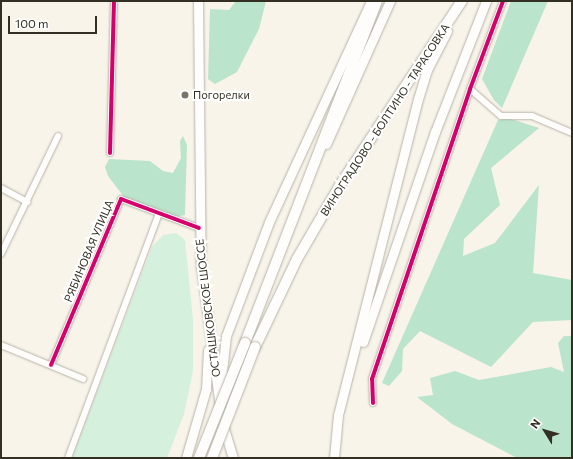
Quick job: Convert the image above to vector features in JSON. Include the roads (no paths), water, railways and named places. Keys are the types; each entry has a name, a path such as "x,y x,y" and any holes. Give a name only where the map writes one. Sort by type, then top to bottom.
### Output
{"main road":[{"name":"ОСТАШКОВСКОЕ ШОССЕ","path":"198,1 199,228 209,328 222,422 233,458"},
{"path":"221,412 222,366 235,310 270,222 371,1"},
{"path":"199,458 378,1"},
{"path":"290,224 390,1"},
{"path":"334,458 338,415 418,99 427,70 462,1"},
{"name":"ВИНОГРАДОВО - БОЛТИНО - ТАРАСОВКА","path":"212,458 256,347 297,259 340,185 462,1"},
{"path":"338,415 435,132 486,1"},
{"path":"186,458 206,389 209,328"}],"street":[{"path":"110,153 114,1"},
{"path":"373,403 372,379 470,89 503,1"},
{"path":"470,89 501,116 532,116 572,133"},
{"path":"1,254 58,136"},
{"path":"1,188 27,202"},
{"name":"РЯБИНОВАЯ УЛИЦА","path":"50,365 121,199 199,228"},
{"path":"68,458 159,213"},
{"path":"1,345 84,379"}],"place":[{"name":"Погорелки","path":"185,95"}]}
